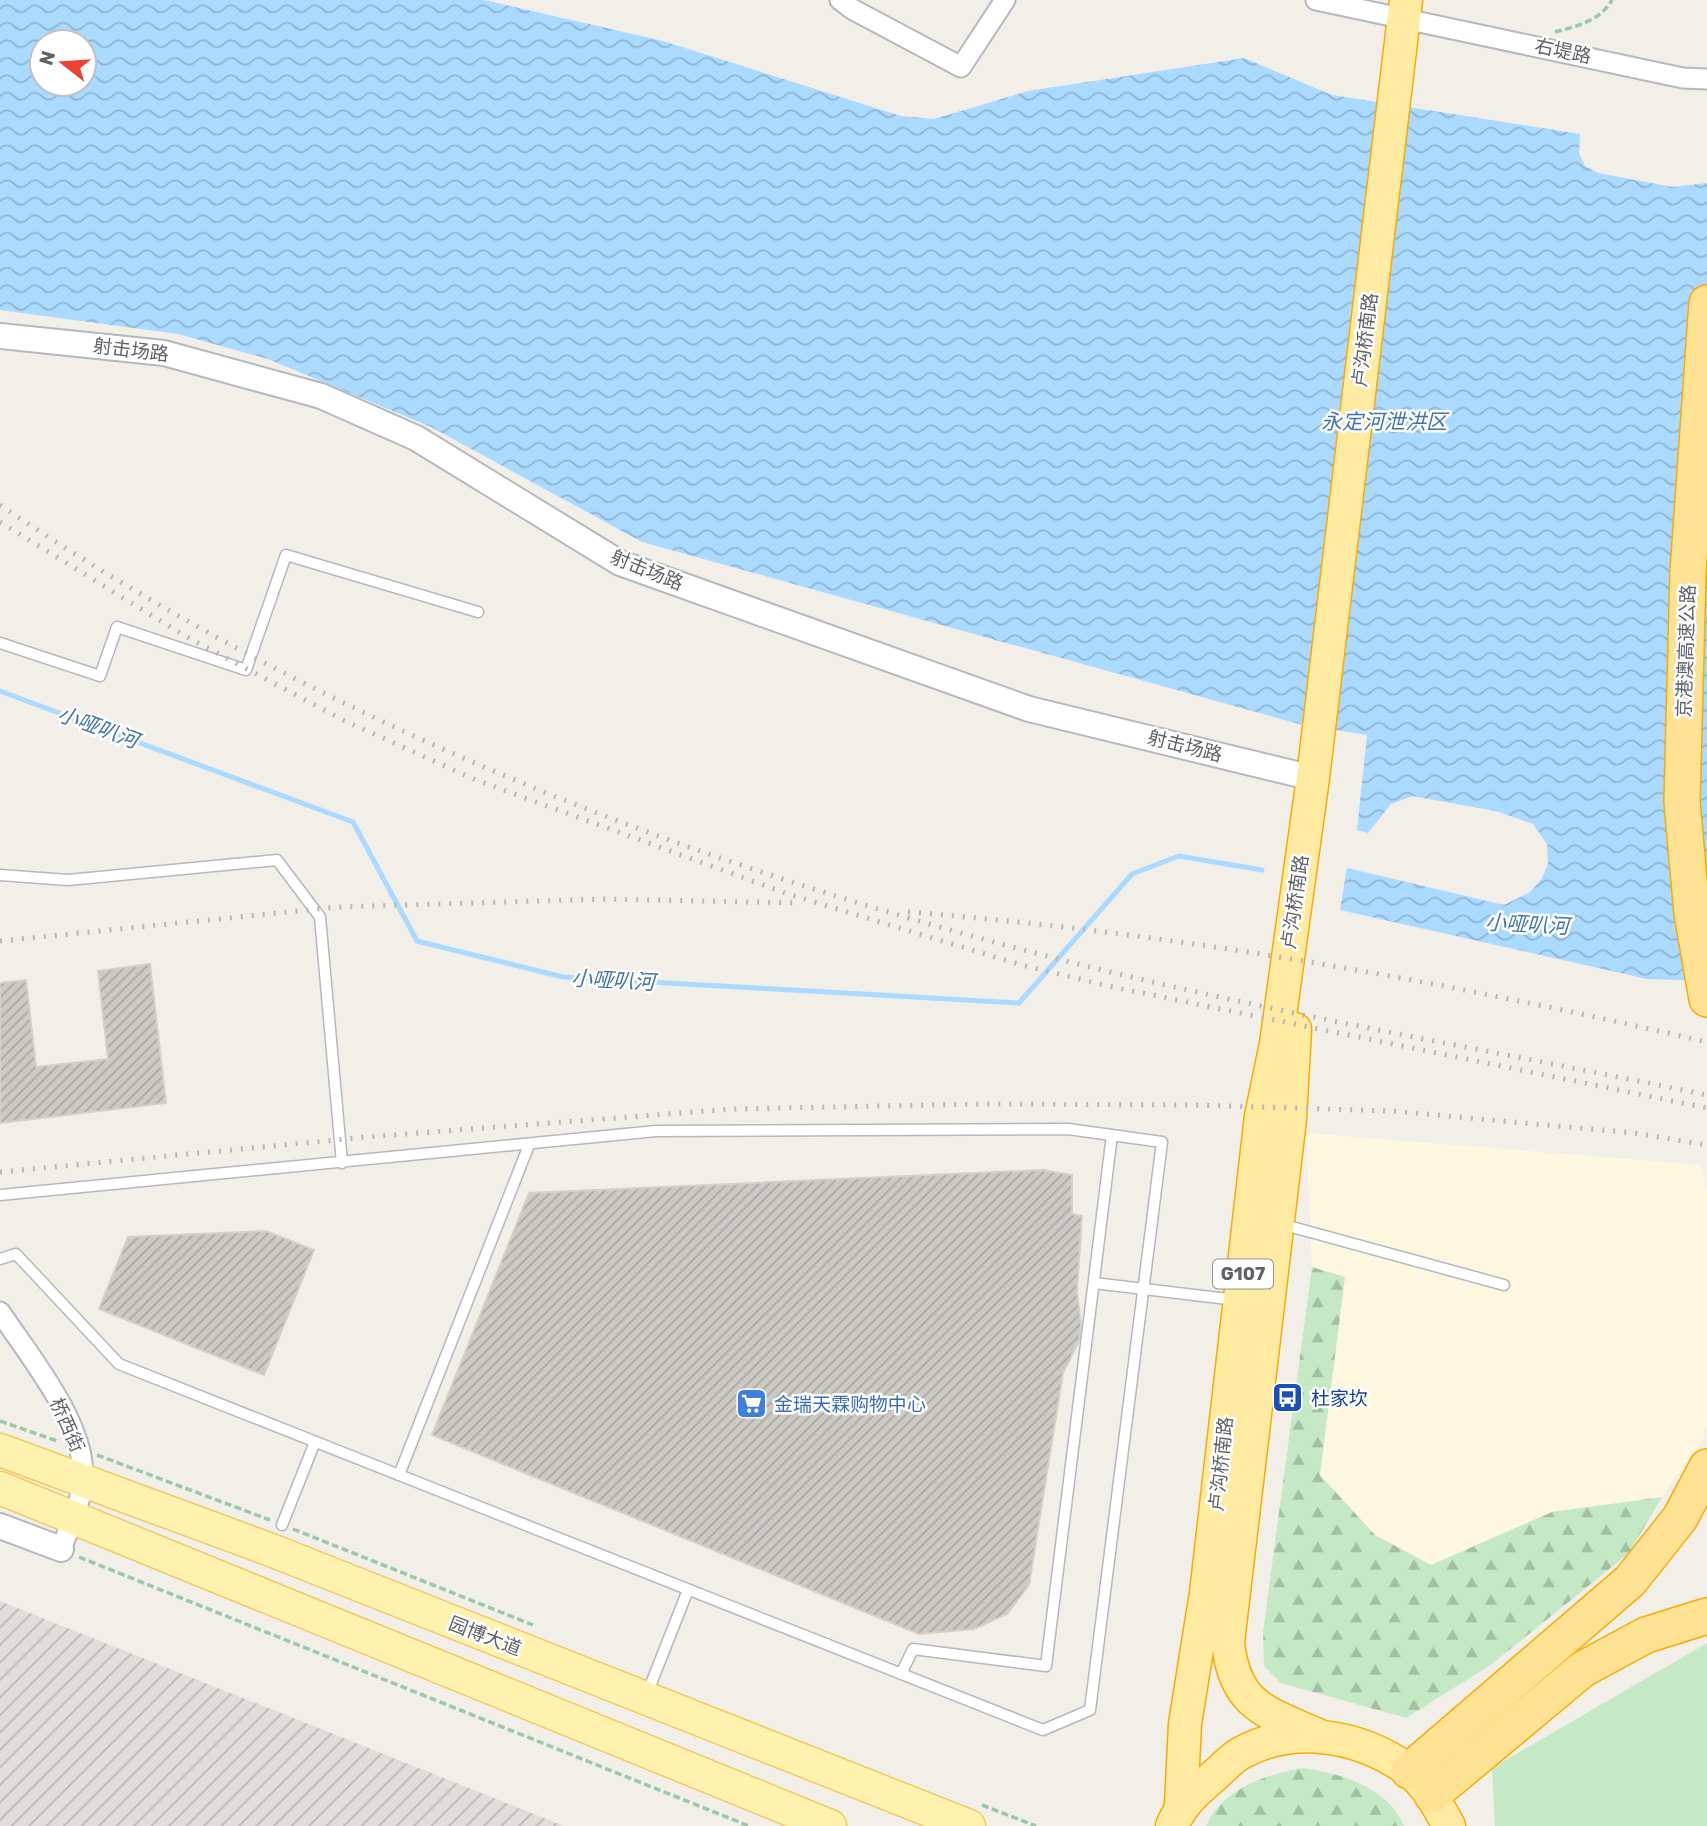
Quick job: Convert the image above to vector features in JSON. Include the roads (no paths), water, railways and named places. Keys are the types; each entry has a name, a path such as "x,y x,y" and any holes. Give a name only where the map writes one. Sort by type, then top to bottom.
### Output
{"highway":[{"name":"卢沟桥南路","path":"1318,1735 1269,1714 1252,1701 1237,1685 1230,1669 1228,1642 1278,1222 1322,746 1406,57 1416,9"},
{"name":"京港澳高速公路","path":"1707,303 1688,573 1682,802 1692,913 1707,999"},
{"name":"卢沟桥南路","path":"1177,1815 1185,1724 1206,1593 1261,1116 1276,1044 1313,778 1322,746"},
{"path":"1420,1783 1630,1581 1679,1518 1707,1467"},
{"path":"1420,1783 1584,1669 1646,1635 1707,1595"},
{"path":"1646,1635 1707,1616"},
{"name":"G107","path":"1177,1815 1240,1754 1277,1739 1318,1735 1366,1746 1420,1783"},
{"path":"1420,1783 1449,1826"}],"main road":[{"name":"园博大道","path":"0,1450 176,1514 969,1826"},
{"path":"0,1488 786,1812 831,1826"},
{"path":"159,1552 148,1535 154,1518 176,1514"}],"street":[{"path":"839,0 961,66 1005,0"},
{"path":"1316,0 1416,9"},
{"name":"右堤路","path":"1416,9 1683,78 1707,79"},
{"name":"射击场路","path":"0,336 164,353 321,396 416,438 620,563 1029,709 1313,778"},
{"name":"桥西街","path":"0,1312 60,1406 81,1449 83,1480 61,1549"},
{"path":"0,1526 61,1549"}],"lane":[{"path":"0,643 100,677 117,627 246,670 286,555 478,612"},
{"path":"0,875 68,880 277,860 320,917 342,1163"},
{"path":"0,1195 656,1131 1068,1129 1162,1142 1090,1710 1043,1730 118,1364 16,1254 0,1259"},
{"path":"901,1674 913,1649 1046,1666 1112,1135"},
{"path":"399,1475 529,1145"},
{"path":"1278,1222 1504,1285"},
{"path":"1094,1283 1240,1300"},
{"path":"282,1524 315,1442"},
{"path":"646,1699 688,1590"}],"water":[{"name":"永定河泄洪区","path":"0,0 484,0 663,41 901,116 934,119 1028,91 1244,58 1332,95 1580,134 1579,153 1585,166 1598,173 1673,187 1707,183 1707,981 1647,979 1340,910 1347,868 1504,905 1530,892 1541,880 1548,864 1547,844 1533,824 1496,811 1412,796 1391,804 1368,833 1357,830 1367,735 1299,724 642,542 431,427 268,359 178,334 0,310"}],"waterway":[{"name":"小哑叭河","path":"0,691 353,822 417,941 563,977 1019,1003 1132,874 1179,856 1262,870"}],"railway":[{"path":"0,505 127,586 257,659 391,725 528,785 668,839 809,888 953,931 1173,987 1707,1095"},
{"path":"0,522 185,636 343,720 476,780 788,894 1018,964 1108,986 1707,1108"},
{"path":"0,941 338,907 605,899 800,903"},
{"path":"908,912 1110,933 1310,962 1509,999 1707,1042"},
{"path":"0,1172 367,1137 733,1109 983,1104 1194,1105 1392,1111 1634,1133 1707,1145"}],"place":[{"name":"杜家坎","path":"1288,1398"},
{"name":"金瑞天霖购物中心","path":"751,1404"}]}
